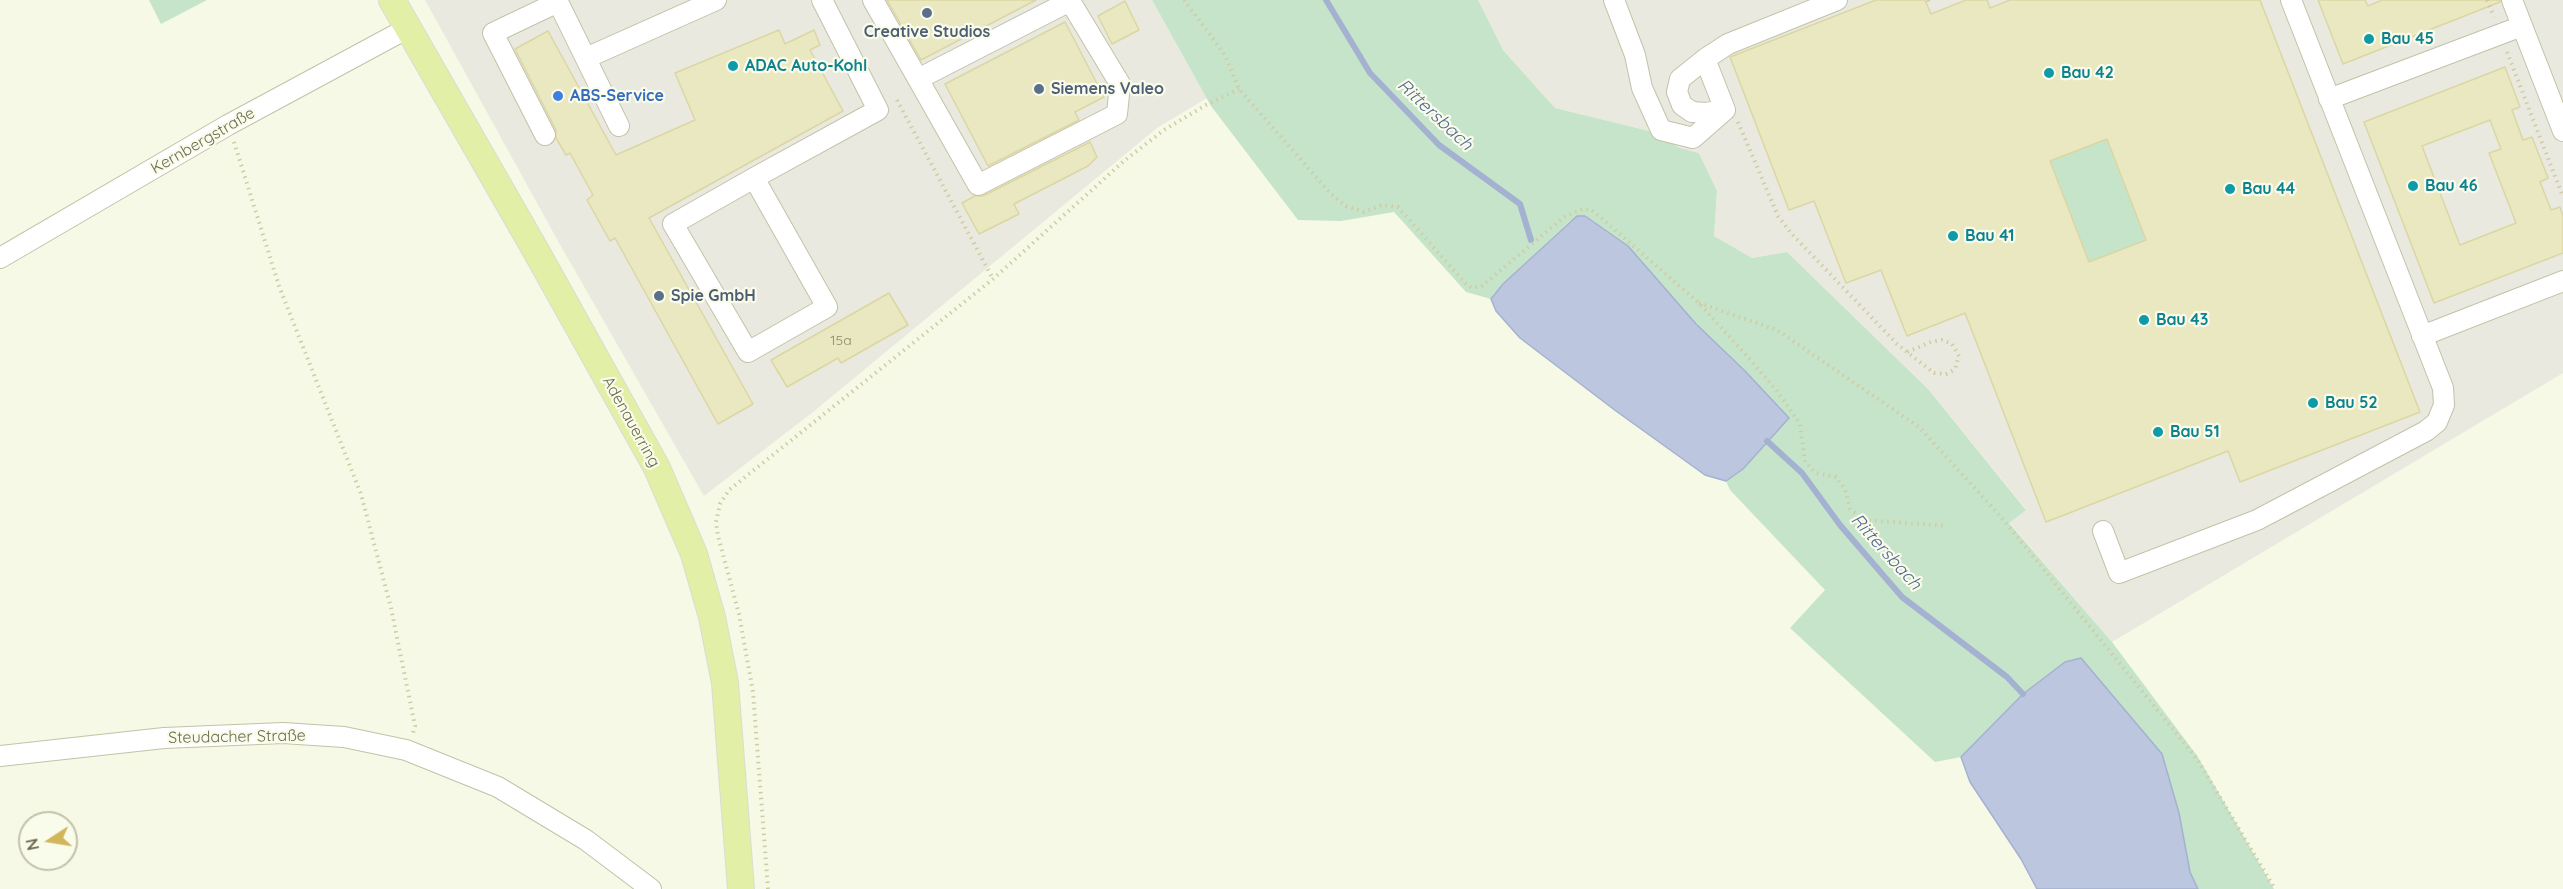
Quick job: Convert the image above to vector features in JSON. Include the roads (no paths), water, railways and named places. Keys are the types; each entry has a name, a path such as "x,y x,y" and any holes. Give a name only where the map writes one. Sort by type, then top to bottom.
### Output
{"main road":[{"name":"Adenauerring","path":"392,0 657,468 690,544 712,617 725,683 741,889"}],"street":[{"path":"594,55 716,0"},
{"path":"754,178 827,308 748,352 673,224 754,178 879,110 822,0"},
{"path":"873,0 978,185 1117,114 1120,84 1070,1 918,79"},
{"path":"1614,0 1635,56 1642,88 1661,130 1693,138 1725,110"},
{"path":"1725,110 1706,113 1692,111 1682,105 1677,93 1680,79 1728,44 1837,0"},
{"path":"2103,531 2119,573 2257,520 2426,431 2437,422 2444,405 2443,388 2291,0"},
{"path":"2512,0 2563,130"},
{"path":"545,135 493,33 558,2 594,55 619,126"},
{"path":"2329,99 2522,26"},
{"name":"Kernbergstraße","path":"0,258 228,125 408,28"},
{"path":"1705,59 1725,110"},
{"path":"2422,336 2563,281"},
{"name":"Steudacher Straße","path":"0,756 164,738 283,733 344,737 406,750 498,787 586,840 651,889"}],"water":[{"path":"1577,216 1585,216 1628,246 1696,324 1789,418 1743,469 1726,481 1705,475 1616,411 1520,338 1496,311 1491,299 1503,284"},
{"path":"2081,658 2162,754 2179,813 2190,872 2198,889 2037,889 2021,859 1970,782 1961,757 2023,694 2065,662"}],"waterway":[{"name":"Rittersbach","path":"1326,0 1370,73 1439,145 1520,204 1531,240"},
{"name":"Rittersbach","path":"1767,441 1802,473 1840,525 1902,597 2007,677 2023,694"}],"place":[{"name":"Creative Studios","path":"927,13"},
{"name":"Bau 45","path":"2369,39"},
{"name":"ADAC Auto-Kohl","path":"733,66"},
{"name":"Bau 42","path":"2049,73"},
{"name":"Siemens Valeo","path":"1039,89"},
{"name":"ABS-Service","path":"558,96"},
{"name":"Bau 46","path":"2413,186"},
{"name":"Bau 44","path":"2230,189"},
{"name":"Bau 41","path":"1953,236"},
{"name":"Spie GmbH","path":"659,296"},
{"name":"Bau 43","path":"2144,320"},
{"name":"Bau 52","path":"2313,403"},
{"name":"Bau 51","path":"2158,432"}]}
